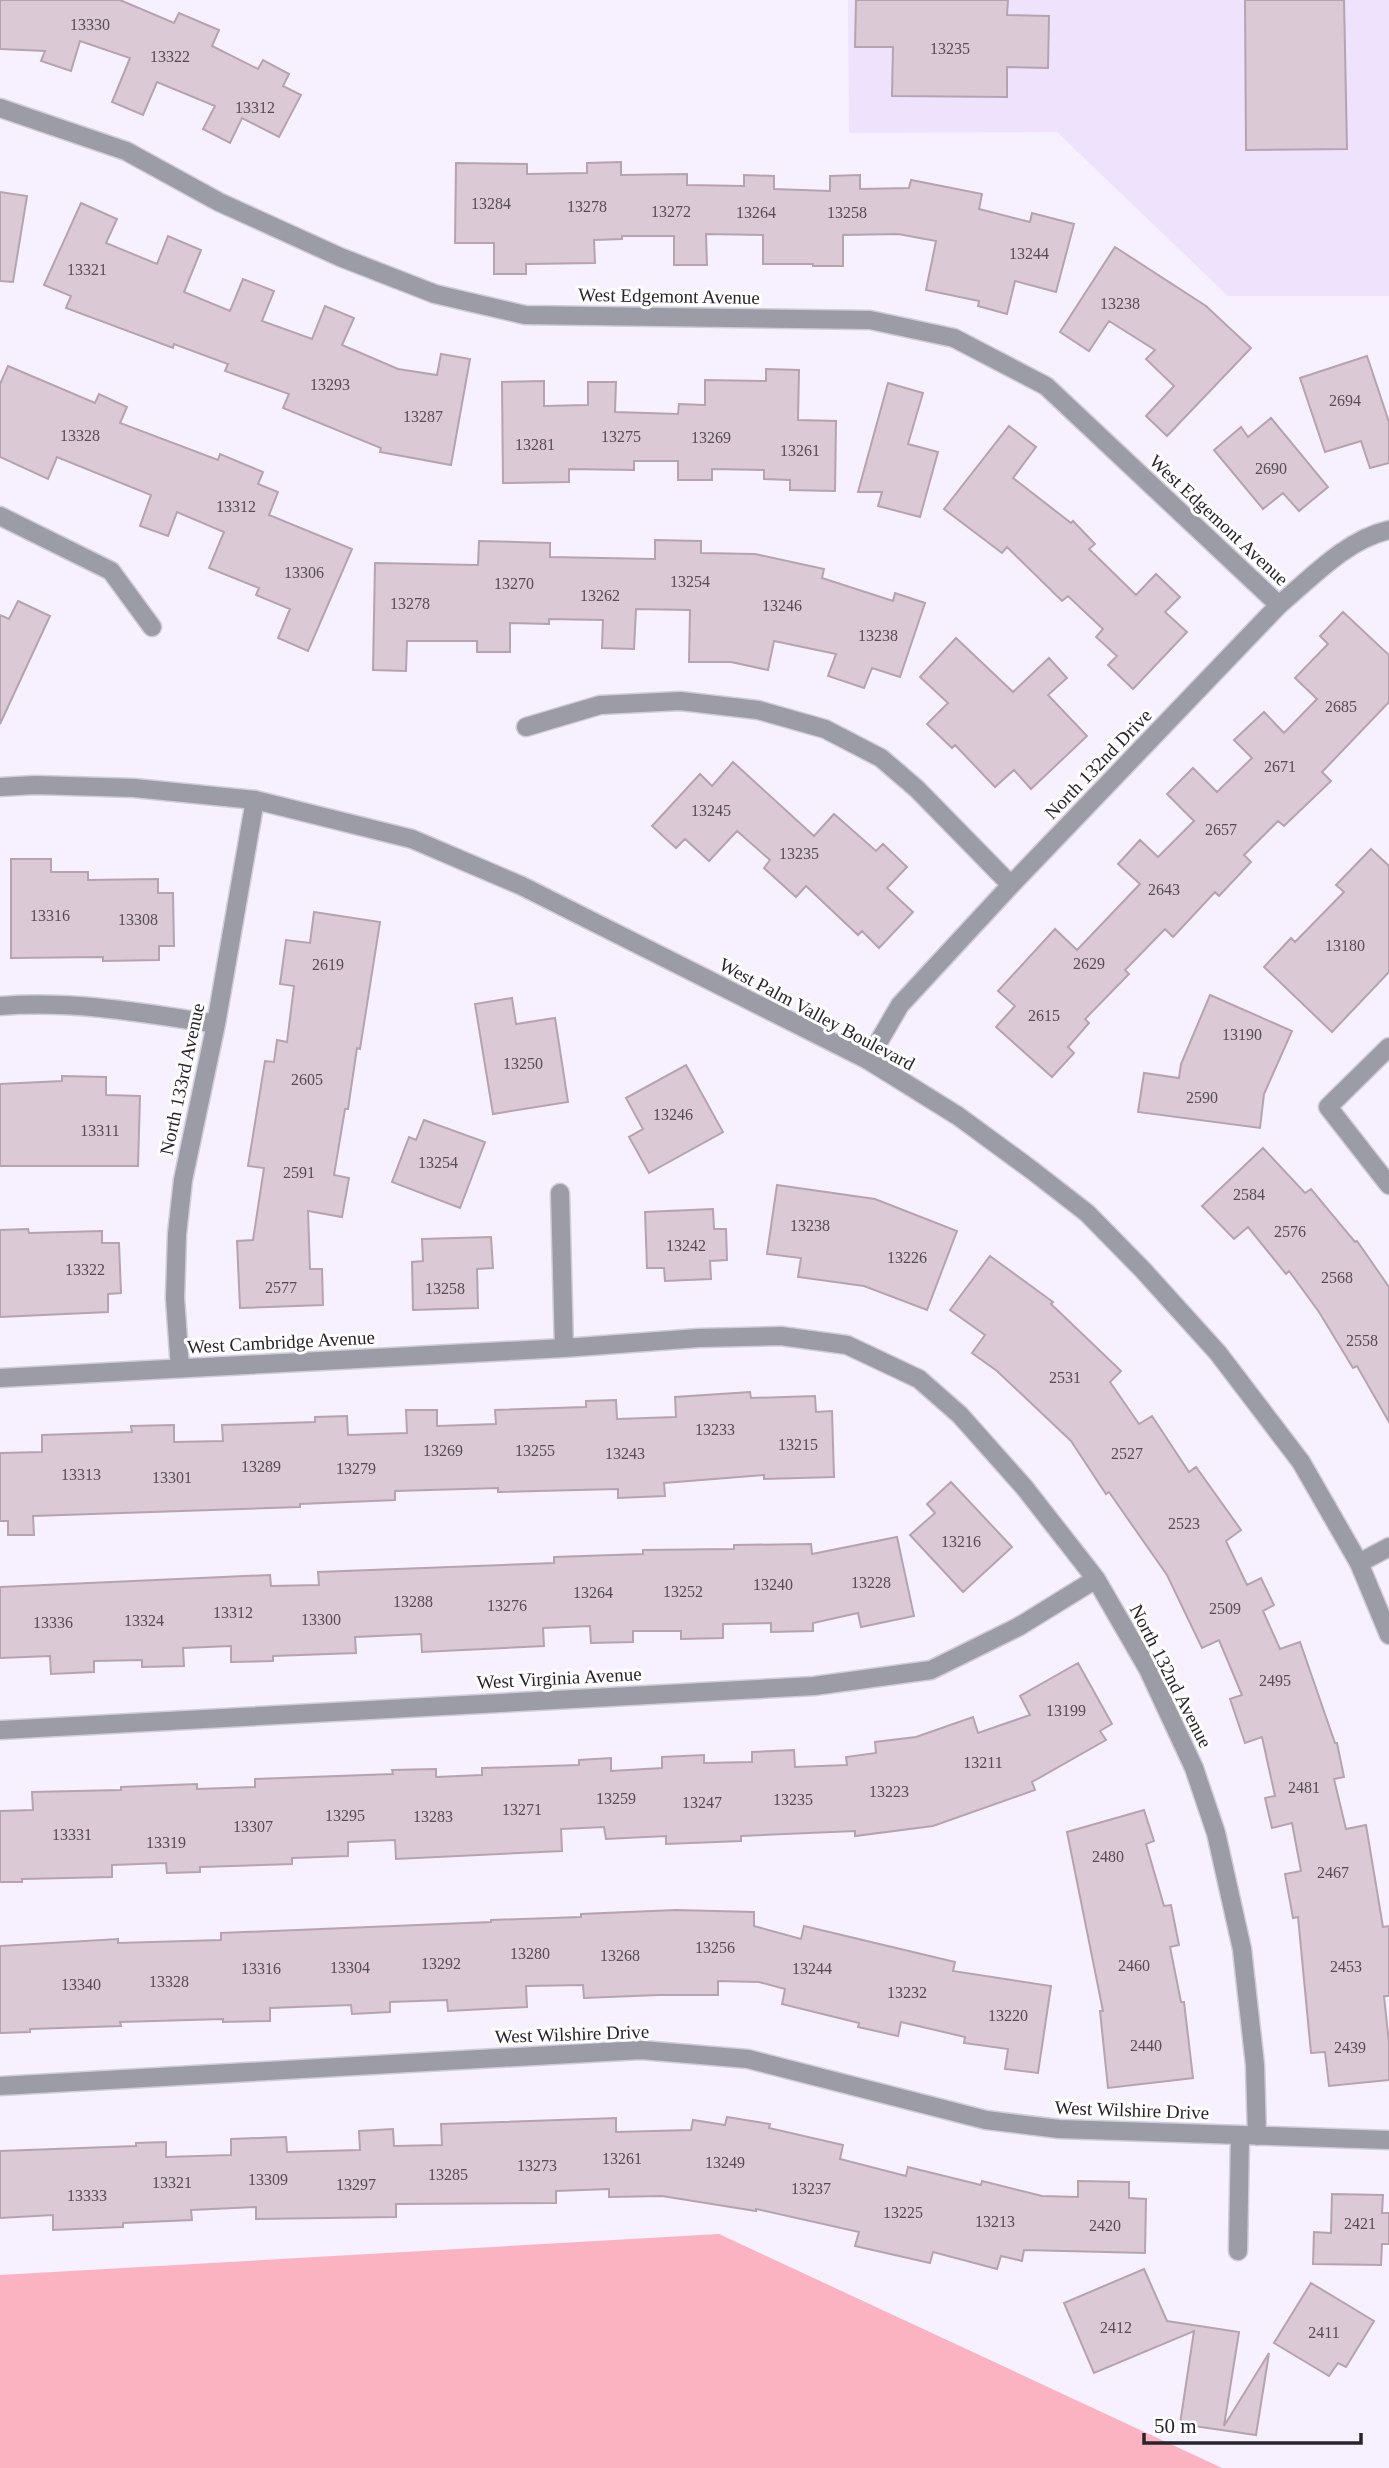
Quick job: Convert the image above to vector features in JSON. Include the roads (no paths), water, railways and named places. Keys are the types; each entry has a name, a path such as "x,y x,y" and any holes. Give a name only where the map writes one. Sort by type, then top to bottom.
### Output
{"street":[{"name":"West Edgemont Avenue","path":"0,108 126,151 219,202 340,257 448,297 525,315 870,320 954,338 1046,386 1279,605"},
{"path":"0,516 111,571 152,627"},
{"name":"North 132nd Drive","path":"868,1060 900,1006 1279,605 1324,567 1358,543 1389,530"},
{"path":"526,727 600,705 680,701 758,710 825,729 881,758 899,773 1011,886"},
{"name":"West Palm Valley Boulevard","path":"0,787 35,785 134,788 255,800 412,839 522,886 868,1060 958,1116 1033,1171 1087,1213 1142,1269 1218,1353 1301,1462 1359,1563 1389,1635"},
{"name":"North 133rd Avenue","path":"180,1368 176,1298 177,1234 183,1180 216,1024 255,800"},
{"path":"0,1006 22,1004 128,1010 216,1024"},
{"path":"1389,1047 1328,1107 1389,1185"},
{"path":"560,1193 564,1348"},
{"name":"West Cambridge Avenue","path":"0,1378 564,1348 699,1338 781,1336 847,1345"},
{"name":"North 132nd Avenue","path":"847,1345 919,1379 960,1415 1024,1487 1096,1579 1148,1669 1194,1768 1216,1833 1242,1950 1255,2065 1238,2251"},
{"path":"1359,1563 1389,1547"},
{"name":"West Virginia Avenue","path":"0,1730 814,1686 932,1670 1017,1628 1096,1579"},
{"name":"West Wilshire Drive","path":"0,2086 641,2050 748,2059 986,2120 1059,2129 1389,2140"}]}
